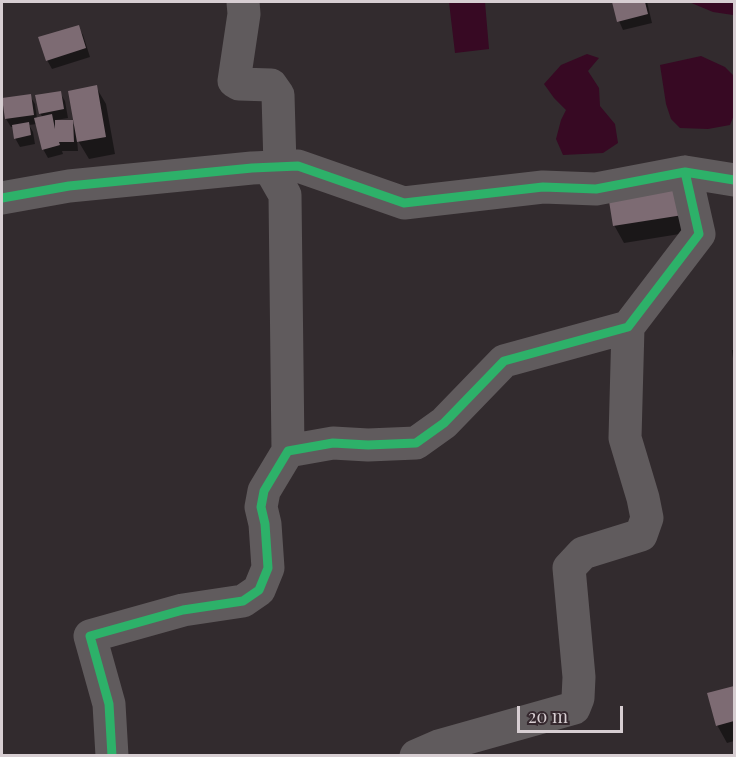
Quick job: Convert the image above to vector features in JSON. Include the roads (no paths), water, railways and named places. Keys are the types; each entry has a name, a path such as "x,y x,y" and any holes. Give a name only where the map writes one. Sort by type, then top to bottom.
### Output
{"street":[{"path":"112,756 109,704 90,636 183,610 243,601 260,590 268,568 266,524 261,507 264,491 288,452 285,195 274,167 278,95 271,85 239,84 234,81 244,14 243,2"},
{"path":"2,198 69,186 298,166 404,203 543,187 596,189 685,172 735,180"},
{"path":"416,756 439,746 574,708 578,698 579,677 569,568 583,553 641,535 647,518 625,438 628,327 699,234 685,172"},
{"path":"288,452 333,443 368,445 416,443 444,423 504,361 628,327"}]}
